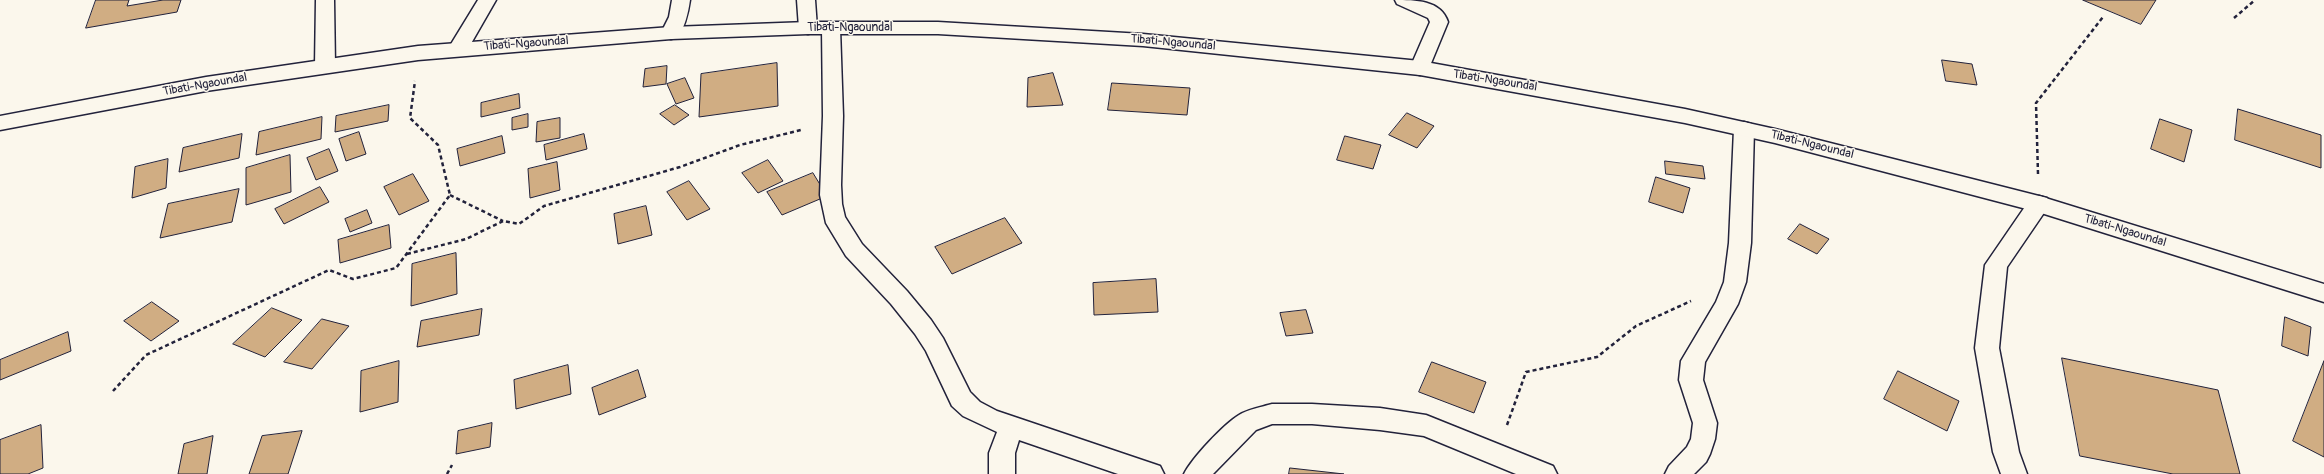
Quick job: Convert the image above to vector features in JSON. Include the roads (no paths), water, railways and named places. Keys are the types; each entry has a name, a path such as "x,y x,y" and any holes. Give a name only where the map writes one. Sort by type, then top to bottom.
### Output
{"main road":[{"path":"325,0 325,66"},
{"path":"458,49 487,0"},
{"path":"671,33 678,17 681,0"},
{"path":"806,0 808,28"},
{"path":"1404,0 1428,9 1437,15 1439,22 1420,68"},
{"name":"Tibati-Ngaoundal","path":"0,123 206,84 418,53 671,33 808,28 938,28 1143,40 1420,68 1553,90 1744,129 2039,204 2324,293"},
{"path":"832,28 833,129 831,205 844,237 924,328 939,355 956,395 968,408 980,416 1151,474"},
{"path":"1678,474 1697,454 1703,439 1705,423 1691,380 1693,361 1727,304 1735,282 1740,243 1744,129"},
{"path":"2014,474 2006,452 1987,348 1996,265 2039,204"},
{"path":"1197,474 1215,453 1248,422 1272,414 1312,414 1380,419 1426,426 1544,474"},
{"path":"1002,474 1002,453 1011,427"}]}
